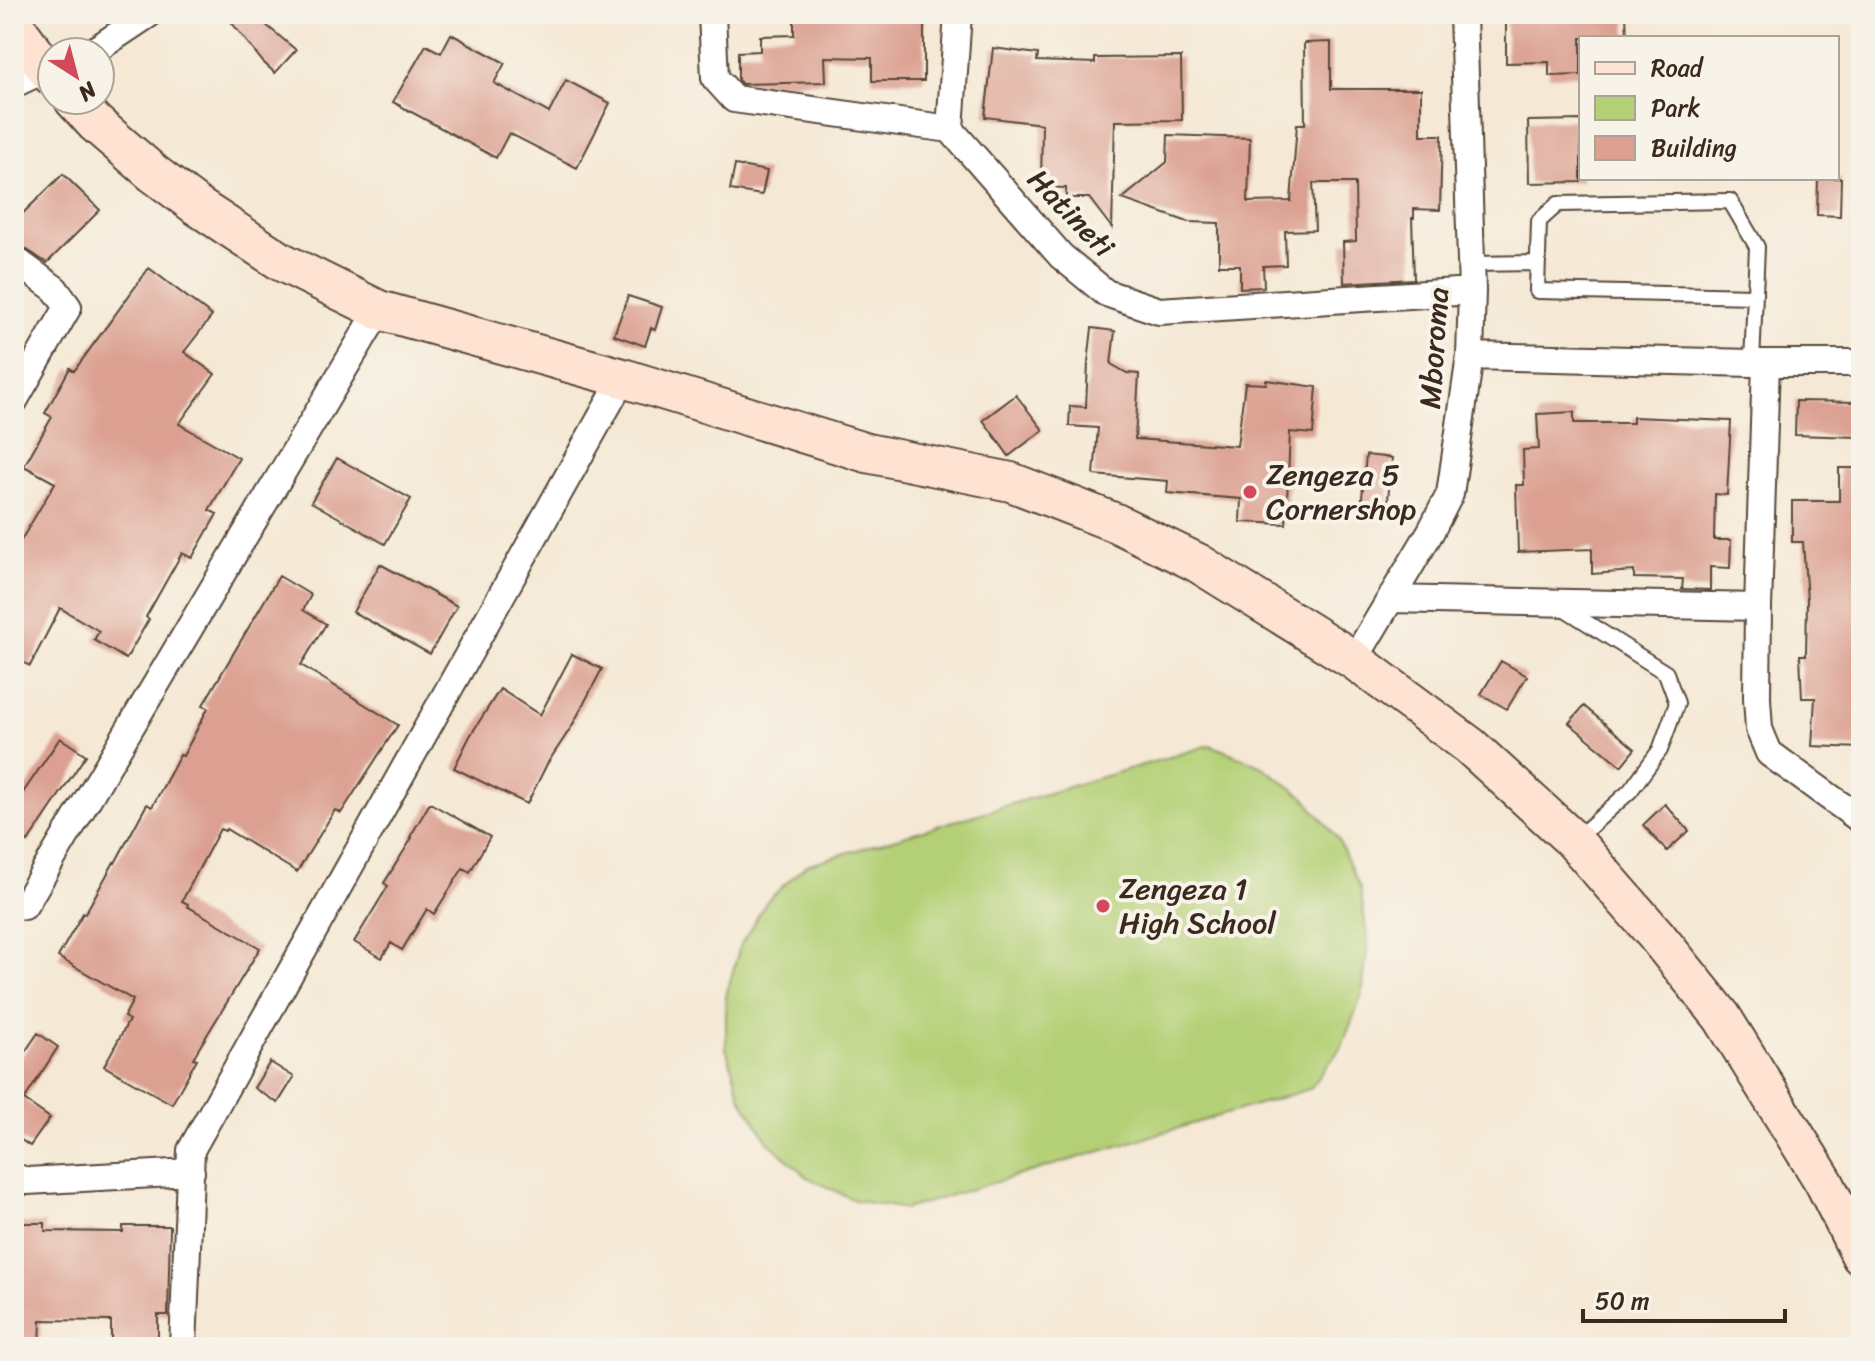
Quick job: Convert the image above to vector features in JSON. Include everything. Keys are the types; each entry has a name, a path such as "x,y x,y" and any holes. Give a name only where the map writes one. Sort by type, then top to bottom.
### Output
{"street":[{"path":"116,36 149,14"},
{"path":"712,14 715,78 734,99 950,129 958,14"},
{"name":"Mboroma","path":"1354,660 1450,494 1470,356 1472,291 1463,14"},
{"path":"14,25 36,65"},
{"path":"89,116 153,173 197,206 282,262 379,310 623,378 867,453 1011,482 1116,523 1198,563 1354,660 1470,746 1574,841 1655,934 1722,1017 1824,1182 1861,1256"},
{"name":"Hatineti","path":"950,129 1061,256 1106,293 1159,311 1472,291"},
{"path":"14,259 55,289 68,307 14,401"},
{"path":"24,906 379,310"},
{"path":"1470,356 1861,363"},
{"path":"1759,363 1759,729 1769,753 1861,820"},
{"path":"183,1347 191,1150 623,378"},
{"path":"1391,599 1758,607"},
{"path":"14,1177 27,1181 191,1172"}],"lane":[{"path":"1754,296 1537,291 1539,221 1558,204 1730,201 1757,247 1754,296 1759,363"},
{"path":"1471,264 1538,263"},
{"path":"1555,603 1666,673 1677,703 1660,750 1630,791 1574,841"}],"green space":[{"path":"1210,745 1260,765 1304,797 1338,839 1360,888 1368,941 1362,995 1342,1046 1310,1089 905,1209 854,1200 807,1177 769,1143 741,1098 726,1048 726,996 740,946 767,901 806,865"}],"building":[{"path":"225,14 253,14 296,50 275,73"},
{"path":"794,14 924,14 924,81 872,81 872,58 825,57 826,82 742,84 738,80 738,52 760,51 760,36 794,35"},
{"path":"1506,14 1626,14 1627,36 1579,36 1579,75 1549,76 1549,62 1506,63"},
{"path":"451,34 505,63 494,83 549,113 566,80 610,103 577,168 509,133 496,158 393,102 426,45 441,53"},
{"path":"1331,42 1331,89 1421,89 1421,135 1442,135 1440,210 1414,209 1414,279 1344,283 1343,242 1356,241 1355,183 1313,183 1315,230 1285,231 1286,265 1263,266 1264,287 1240,288 1240,265 1219,265 1219,223 1188,222 1122,199 1167,162 1168,135 1250,138 1248,202 1291,201 1297,124 1305,124 1304,43"},
{"path":"993,48 1038,54 1037,61 1095,63 1095,58 1181,57 1182,120 1115,121 1112,228 1089,198 1066,198 1066,188 1041,187 1042,124 985,117"},
{"path":"1579,120 1581,182 1529,183 1528,121"},
{"path":"735,165 767,171 762,195 730,190"},
{"path":"63,174 100,210 47,263 14,241 14,222"},
{"path":"1841,178 1840,216 1817,215 1818,180"},
{"path":"149,268 212,316 184,352 215,374 179,424 239,458 209,510 217,514 192,558 182,553 126,659 94,640 99,631 60,608 30,666 14,658 14,552 55,483 24,466 52,417 45,413 70,368 74,371"},
{"path":"628,296 662,307 655,330 651,328 645,346 614,335"},
{"path":"1092,328 1115,331 1111,364 1127,373 1139,374 1135,439 1237,446 1245,383 1266,384 1266,380 1317,387 1313,434 1290,432 1286,524 1240,522 1241,499 1167,493 1168,481 1094,475 1098,428 1069,426 1070,406 1086,407"},
{"path":"1016,395 1043,430 1009,456 983,420"},
{"path":"1796,401 1859,402 1858,437 1795,435"},
{"path":"1574,412 1574,423 1633,423 1633,417 1731,421 1727,495 1715,494 1714,540 1731,540 1730,568 1710,567 1710,590 1682,589 1683,579 1634,578 1634,571 1592,574 1592,549 1518,552 1516,485 1524,485 1523,450 1539,449 1537,414"},
{"path":"1366,455 1392,458 1387,510 1361,508"},
{"path":"337,458 411,499 385,544 311,502"},
{"path":"1839,468 1861,468 1861,748 1812,746 1815,698 1802,698 1800,655 1806,655 1807,601 1803,542 1792,542 1792,501 1839,501"},
{"path":"380,564 457,606 430,654 353,612"},
{"path":"279,576 311,595 303,610 326,624 301,665 398,725 341,813 335,810 297,872 226,829 220,829 182,901 260,948 193,1058 197,1059 172,1104 104,1066 129,1020 124,1017 133,1000 58,957 147,804 152,807 180,755 183,756 208,708 203,705"},
{"path":"572,654 602,669 527,804 454,768 500,689 540,715"},
{"path":"1501,661 1527,676 1507,709 1481,694"},
{"path":"1584,706 1635,749 1621,766 1569,723"},
{"path":"60,738 86,755 28,842 14,832 14,806"},
{"path":"430,803 490,837 470,872 463,868 434,914 427,909 402,950 391,943 382,958 354,942 388,886 384,883"},
{"path":"1665,804 1689,831 1667,851 1643,825"},
{"path":"38,1033 58,1047 24,1100 50,1118 30,1146 14,1135 14,1068"},
{"path":"270,1062 294,1077 278,1103 254,1088"},
{"path":"14,1223 45,1223 45,1231 123,1232 123,1226 170,1226 168,1315 158,1315 158,1347 111,1347 111,1321 41,1320 40,1347 14,1347"}],"place":[{"name":"Zengeza 5 Cornershop","path":"1250,492"},
{"name":"Zengeza 1 High School","path":"1103,906"}]}
